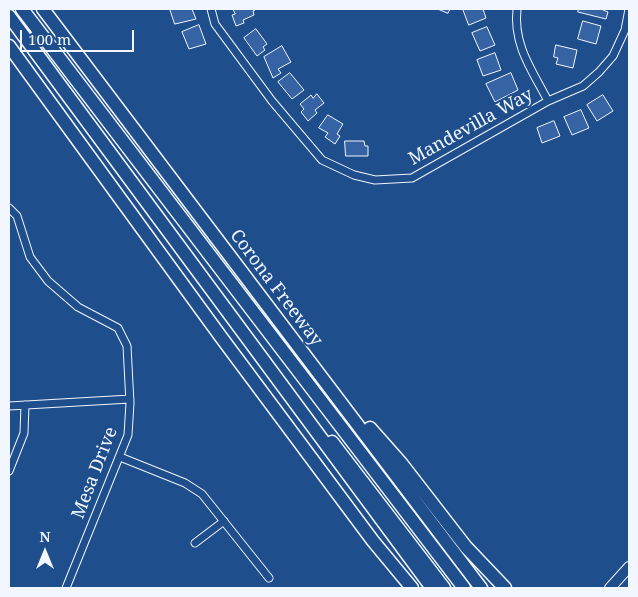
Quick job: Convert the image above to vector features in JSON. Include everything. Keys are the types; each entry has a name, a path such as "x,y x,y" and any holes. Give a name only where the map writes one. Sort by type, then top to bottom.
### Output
{"highway":[{"path":"22,9 464,588"},
{"name":"Corona Freeway","path":"43,9 481,588"},
{"path":"9,16 432,588"},
{"path":"9,46 407,588"},
{"path":"284,354 352,452 454,588"},
{"path":"311,362 401,463 466,547 505,588"},
{"path":"264,363 345,458 444,588"},
{"path":"373,540 412,588"}],"main road":[{"path":"610,588 629,567"}],"street":[{"name":"Mandevilla Way","path":"211,9 215,24 272,101 322,160 354,175 375,180 412,178 548,101 583,86 613,56 627,31 629,9"},
{"path":"517,9 516,24 519,45 548,101"},
{"name":"Mesa Drive","path":"9,208 17,216 30,257 48,281 78,307 112,324 123,334 127,346 130,399 129,430 120,457 66,588"},
{"path":"9,406 130,399"},
{"path":"9,471 24,433 25,405"},
{"path":"120,457 191,486 209,500 268,578"},
{"path":"195,543 224,521"}],"building":[{"path":"170,9 192,9 196,19 175,24"},
{"path":"233,9 255,10 253,11 254,15 243,20 244,23 236,26 232,15 235,14"},
{"path":"438,9 450,9 448,13"},
{"path":"463,9 483,9 486,18 469,25"},
{"path":"579,9 601,9 608,12 606,19 578,12"},
{"path":"583,21 601,26 596,44 578,39"},
{"path":"199,25 206,44 189,49 182,32"},
{"path":"487,27 495,45 480,51 472,33"},
{"path":"256,29 267,44 263,47 265,50 257,56 244,38"},
{"path":"556,45 577,50 573,68 556,64 558,58 554,57"},
{"path":"282,46 291,62 278,69 281,73 273,78 264,57"},
{"path":"495,53 501,70 483,76 477,60"},
{"path":"290,73 304,90 292,99 278,82"},
{"path":"511,73 518,90 495,102 486,84"},
{"path":"317,94 324,103 315,110 317,113 308,121 301,112 304,109 300,104 311,95 313,98"},
{"path":"603,95 613,111 597,121 587,105"},
{"path":"581,110 589,128 572,135 564,117"},
{"path":"328,115 343,124 337,134 340,136 335,144 325,137 328,133 319,128"},
{"path":"554,121 560,136 542,143 537,128"},
{"path":"345,141 364,141 365,146 368,146 368,156 346,156"}]}
